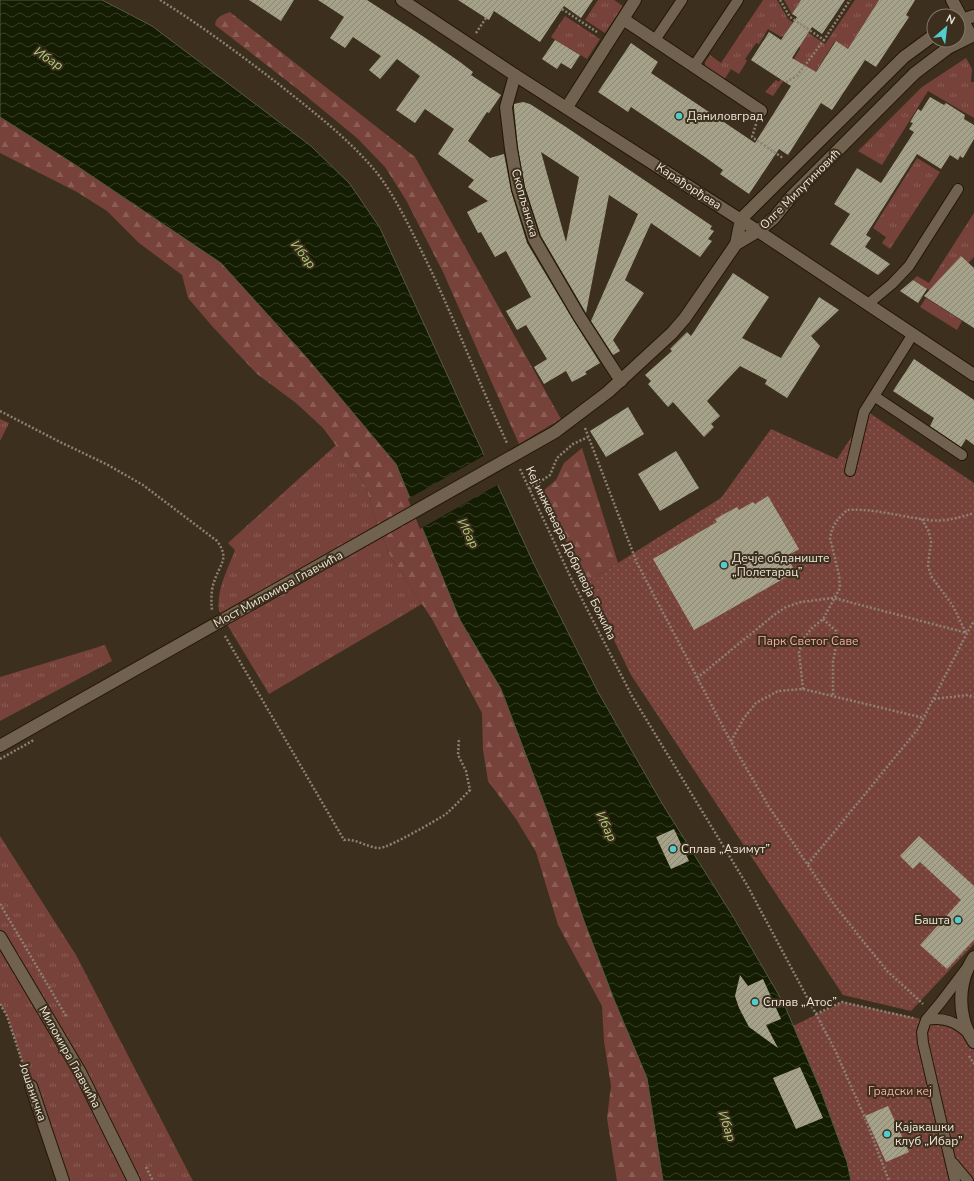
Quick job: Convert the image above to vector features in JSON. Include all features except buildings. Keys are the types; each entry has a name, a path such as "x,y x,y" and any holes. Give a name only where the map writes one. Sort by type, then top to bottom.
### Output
{"street":[{"name":"Карађорђева","path":"402,0 515,75 758,231 974,375"},
{"path":"567,107 635,0"},
{"path":"623,18 761,110"},
{"path":"966,27 973,36"},
{"name":"Олге Милутиновић","path":"736,244 758,231 774,218 791,197 915,74 948,48 973,36"},
{"name":"Олге Милутиновић","path":"736,244 741,220 904,57 926,41"},
{"name":"Скопљанска","path":"515,75 506,107 518,189 534,239 579,316 621,381"},
{"path":"621,381 672,333 685,318 736,244"},
{"name":"Мост Миломира Главчића","path":"0,746 555,432 621,381"},
{"name":"Миломира Главчића","path":"0,937 80,1072 134,1181"},
{"path":"971,1038 961,1008 961,991 965,975 973,958"},
{"name":"Јошаничка","path":"31,1086 63,1181"}],"lane":[{"path":"655,40 682,0"},
{"path":"694,66 738,0"},
{"path":"868,304 892,284 909,266 958,189"},
{"path":"850,471 864,412 913,334"},
{"path":"874,396 962,455"},
{"path":"955,1181 922,1032 926,1020 973,958"},
{"path":"926,1020 935,1018 950,1020 958,1024 971,1038"},
{"path":"949,1158 968,1181"}],"path":[{"path":"160,0 234,49 303,104 350,144 377,174 398,204 434,276 509,446"},
{"path":"780,0 790,17 824,40"},
{"path":"786,82 797,76 824,40 850,0"},
{"path":"562,9 609,40"},
{"path":"761,110 752,138 795,167"},
{"path":"0,411 108,465 143,486 216,541 223,550 223,560 213,582 212,612"},
{"path":"529,489 550,476 557,458 572,444 588,437 637,563 731,742 769,807 836,907 887,971 923,1004"},
{"name":"Кеј инжењера Добривоја Божића","path":"518,466 570,578 632,696 747,885 816,1014 866,1120 889,1181"},
{"path":"804,689 798,652 804,639 812,628 823,619 840,588 839,575 830,538 832,529 846,510 861,509 930,521 954,519 974,514"},
{"path":"922,519 929,532 931,542 928,565 931,576 953,606 967,633"},
{"path":"697,678 774,615 786,607 801,602 834,598 967,633"},
{"path":"823,619 836,631 837,643 833,661 833,696"},
{"path":"808,864 918,730 974,621"},
{"path":"223,633 344,840 370,848 382,848 395,843 445,814 470,790 466,771 458,755 459,738"},
{"path":"731,742 744,718 756,703 778,691 804,689 924,718"},
{"path":"933,699 968,695 974,697"},
{"path":"816,1014 842,1002 926,1020"},
{"name":"Јошаничка","path":"0,1004 7,1016 31,1086"}],"green space":[{"path":"598,0 614,0 623,6 605,33 585,20"},
{"path":"763,0 777,0 788,19 825,44 855,0 879,0 848,49 835,41 803,92 790,71 773,96 765,92 776,80 779,82 800,47 768,29 759,44 756,43 745,59 747,61 739,74 731,69 724,80 705,66 705,62 710,55 721,63"},
{"path":"784,0 801,0 792,14"},
{"path":"230,12 415,157 561,419 519,444 443,272 406,200 385,167 357,138 300,91 215,25 218,18"},
{"path":"565,16 600,39 587,59 569,48 567,52 564,46 551,37"},
{"path":"966,58 972,69 971,82 974,82 974,118 928,91 882,165 858,151 922,87"},
{"path":"0,117 74,164 221,263 307,358 396,464 460,620 501,689 547,811 584,921 615,1002 647,1078 663,1181 617,1181 607,1118 611,1086 604,1041 602,1006 558,925 536,852 516,819 488,781 483,750 482,713 432,619 391,558 373,514 366,486 323,428 296,403 257,374 212,326 188,298 182,275 139,243 107,211 77,192 0,153"},
{"path":"917,158 940,172 890,249 882,243 886,237 873,228"},
{"path":"974,213 974,257 968,263 961,257 930,291 913,280 917,276 929,283"},
{"path":"926,298 962,321 957,330 920,307"},
{"name":"Парк Светог Саве","path":"868,412 974,483 974,944 911,1011 843,995 631,675 586,583 721,498 771,429 837,459"},
{"path":"0,419 9,423 0,441"},
{"path":"336,445 366,486 373,514 391,558 422,604 269,694 219,611 219,595 221,587 235,550 228,543"},
{"path":"582,448 618,563 586,583 542,492 556,480 564,463"},
{"path":"105,645 112,661 0,721 0,677"},
{"path":"0,836 76,955 193,1181 63,1181 7,1016 0,1004"},
{"name":"Градски кеј","path":"842,1002 926,1020 944,1019 974,1041 974,1181 851,1181 847,1162 821,1091 793,1026"}],"water":[{"name":"Ибар","path":"0,0 102,0 152,26 311,146 350,184 380,228 533,562 598,692 663,805 734,918 784,1004 821,1091 847,1162 851,1181 663,1181 647,1078 615,1002 584,921 547,811 501,689 460,620 396,464 307,358 221,263 74,164 0,117"}],"pier":[{"path":"485,455 499,484 420,529 408,499"}],"place":[{"name":"Даниловград","path":"679,116"},
{"name":"Дечје обданиште „Полетарац”","path":"724,565"},
{"name":"Сплав „Азимут”","path":"673,849"},
{"name":"Башта","path":"958,920"},
{"name":"Сплав „Атос”","path":"755,1002"},
{"name":"Кајакашки клуб „Ибар”","path":"887,1134"}]}
